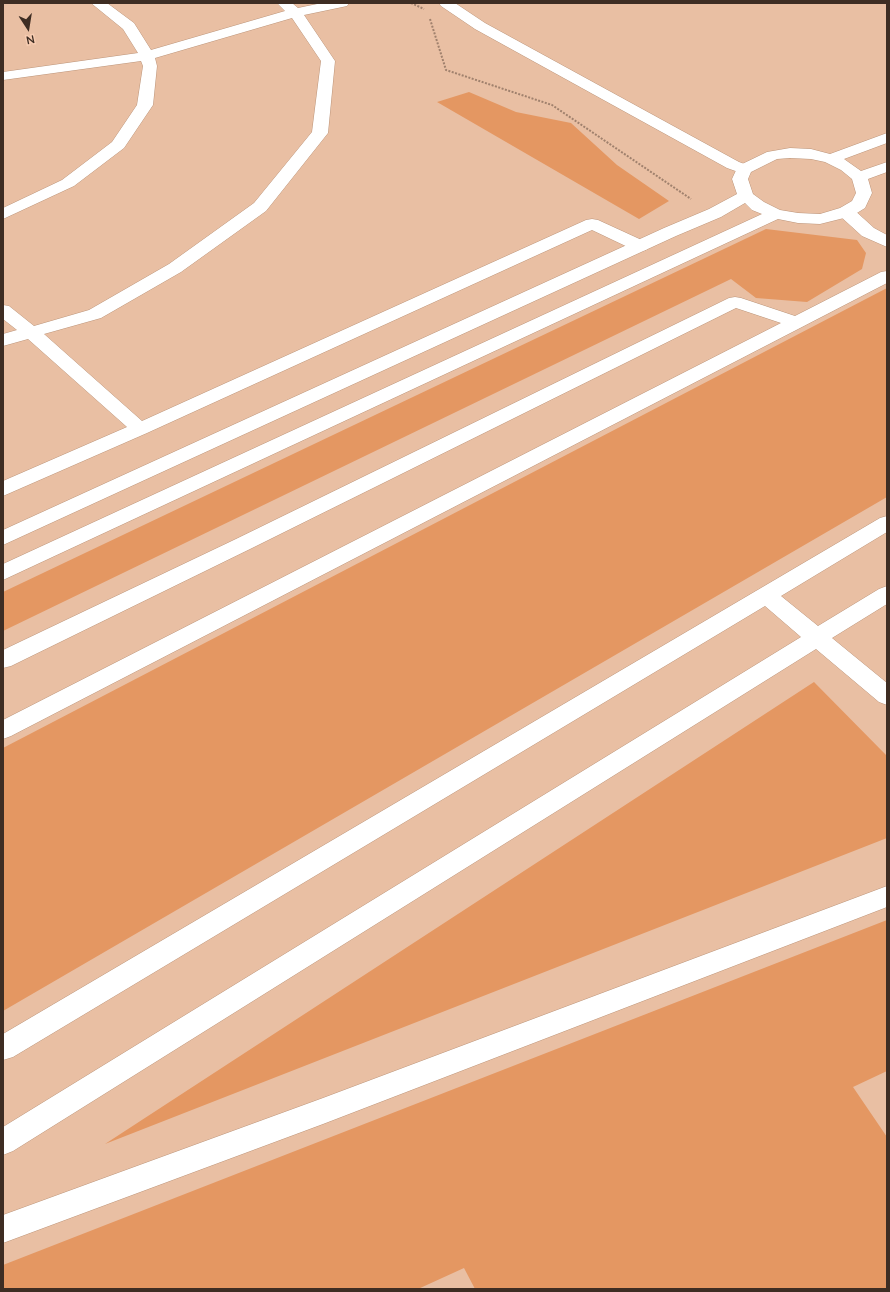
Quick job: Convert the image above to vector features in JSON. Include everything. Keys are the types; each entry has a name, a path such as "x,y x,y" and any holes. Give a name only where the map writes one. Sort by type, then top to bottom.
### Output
{"street":[{"path":"3,214 68,183 118,145 145,105 150,66 147,56 129,26 98,3"},
{"path":"3,76 147,56 289,8 342,3"},
{"path":"446,3 480,26 733,165 744,169"},
{"path":"3,340 95,314 175,268 260,207 320,133 328,61 289,8"},
{"path":"831,159 887,138"},
{"path":"773,154 811,154 831,159 848,167 859,177 864,193 859,204 846,212 820,219 798,218 776,214 758,206 746,196 740,179 744,169 773,154"},
{"path":"859,177 887,167"},
{"path":"3,538 715,213 746,196"},
{"path":"846,212 868,232 887,242"},
{"path":"3,573 776,214"},
{"path":"3,489 140,429 592,224 640,246"},
{"path":"3,730 887,276"},
{"path":"3,660 243,544 735,302 797,323"},
{"path":"3,310 31,332 140,429"},
{"path":"3,1048 887,523"},
{"path":"3,1142 817,639 887,594"},
{"path":"766,595 887,696"},
{"path":"3,1229 324,1111 887,896"}],"path":[{"path":"411,3 427,10"},
{"path":"429,18 446,70 552,105 715,213"}],"shaded area":[{"path":"469,92 516,112 571,123 617,165 669,201 639,219 437,102"},
{"path":"766,229 857,240 866,253 862,269 807,302 756,298 731,279 3,631 3,592"},
{"path":"887,288 887,497 3,1011 3,748"},
{"path":"814,682 887,756 887,838 105,1144"},
{"path":"887,920 887,1071 853,1087 887,1137 887,1289 475,1289 464,1268 418,1289 3,1289 3,1265"}]}
